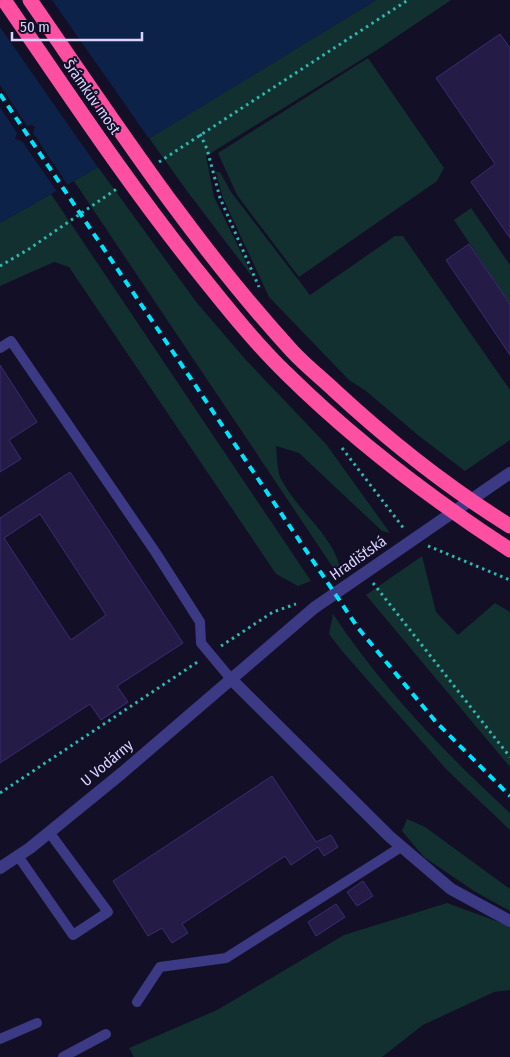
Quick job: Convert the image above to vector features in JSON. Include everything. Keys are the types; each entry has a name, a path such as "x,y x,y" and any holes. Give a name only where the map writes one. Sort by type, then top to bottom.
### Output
{"highway":[{"name":"Šrámkův most","path":"4,0 152,215 226,306 286,374 354,436 427,494 510,550"},
{"name":"Šrámkův most","path":"30,0 169,201 230,279 294,352 362,416 441,480 510,526"}],"street":[{"name":"Hradišťská","path":"231,679 294,624 412,539 510,473"},
{"name":"U Vodárny","path":"0,868 49,832 122,773 231,679"},
{"path":"231,679 402,847 451,889 510,921"}],"lane":[{"path":"0,348 10,341 156,553 200,622 201,644 231,679"},
{"path":"18,856 73,935 108,912 49,832"},
{"path":"137,1002 160,967 226,958 402,847"},
{"path":"0,1039 37,1023"},
{"path":"63,1057 106,1034"}],"path":[{"path":"152,166 408,0"},
{"path":"200,134 207,149 220,198 262,292 250,277"},
{"path":"0,266 29,249 120,187"},
{"path":"340,445 412,539 510,580"},
{"path":"365,572 510,757"},
{"path":"0,794 273,612 301,602"}],"green space":[{"path":"376,0 451,0 377,50 206,156 214,197 254,279 149,138"},
{"path":"368,58 444,168 437,181 299,277 237,195 218,153"},
{"path":"98,167 197,303 246,360 326,444 390,533 382,531 299,453 276,446 280,477 295,501 331,546 341,571 338,575 74,181"},
{"path":"216,172 220,172 231,192 310,295 395,236 403,236 510,390 510,440 465,471 419,436 366,391 349,380 269,297 223,198"},
{"path":"51,194 311,581 298,586 276,574 69,267 54,262 0,286 0,223"},
{"path":"471,208 510,265 510,304 454,220"},
{"path":"422,556 436,612 458,635 495,603 510,612 510,767 366,595"},
{"path":"333,614 393,694 438,743 510,813 510,830 447,770 342,651 329,634"},
{"path":"407,819 425,827 510,889 510,911 474,891 424,857 402,831"},
{"path":"447,903 510,926 510,990 494,992 423,1025 382,1057 134,1057 129,1048 217,1010 344,935"}],"water":[{"path":"0,0 376,0 162,131 0,223"}],"pier":[{"path":"0,0 52,0 150,140 99,169 0,27"},
{"path":"0,85 27,126 32,125 35,127 33,133 69,187 58,193 22,141 15,139 17,133 0,107"}],"building":[{"path":"500,34 510,48 510,238 471,182 495,164 436,78"},
{"path":"469,244 510,304 510,355 446,260"},
{"path":"0,365 37,422 9,440 21,459 0,472"},
{"path":"70,472 183,643 117,686 128,702 101,720 90,704 0,763 0,518","holes":["40,514 106,615 71,640 4,538"]},
{"path":"272,776 316,842 331,835 338,847 324,856 318,847 291,865 285,856 182,924 188,933 172,943 162,928 148,936 113,881"},
{"path":"363,881 373,896 357,906 347,892"},
{"path":"336,904 345,917 316,936 308,922"}],"railway":[{"path":"0,94 358,628 436,722 510,796"}]}
